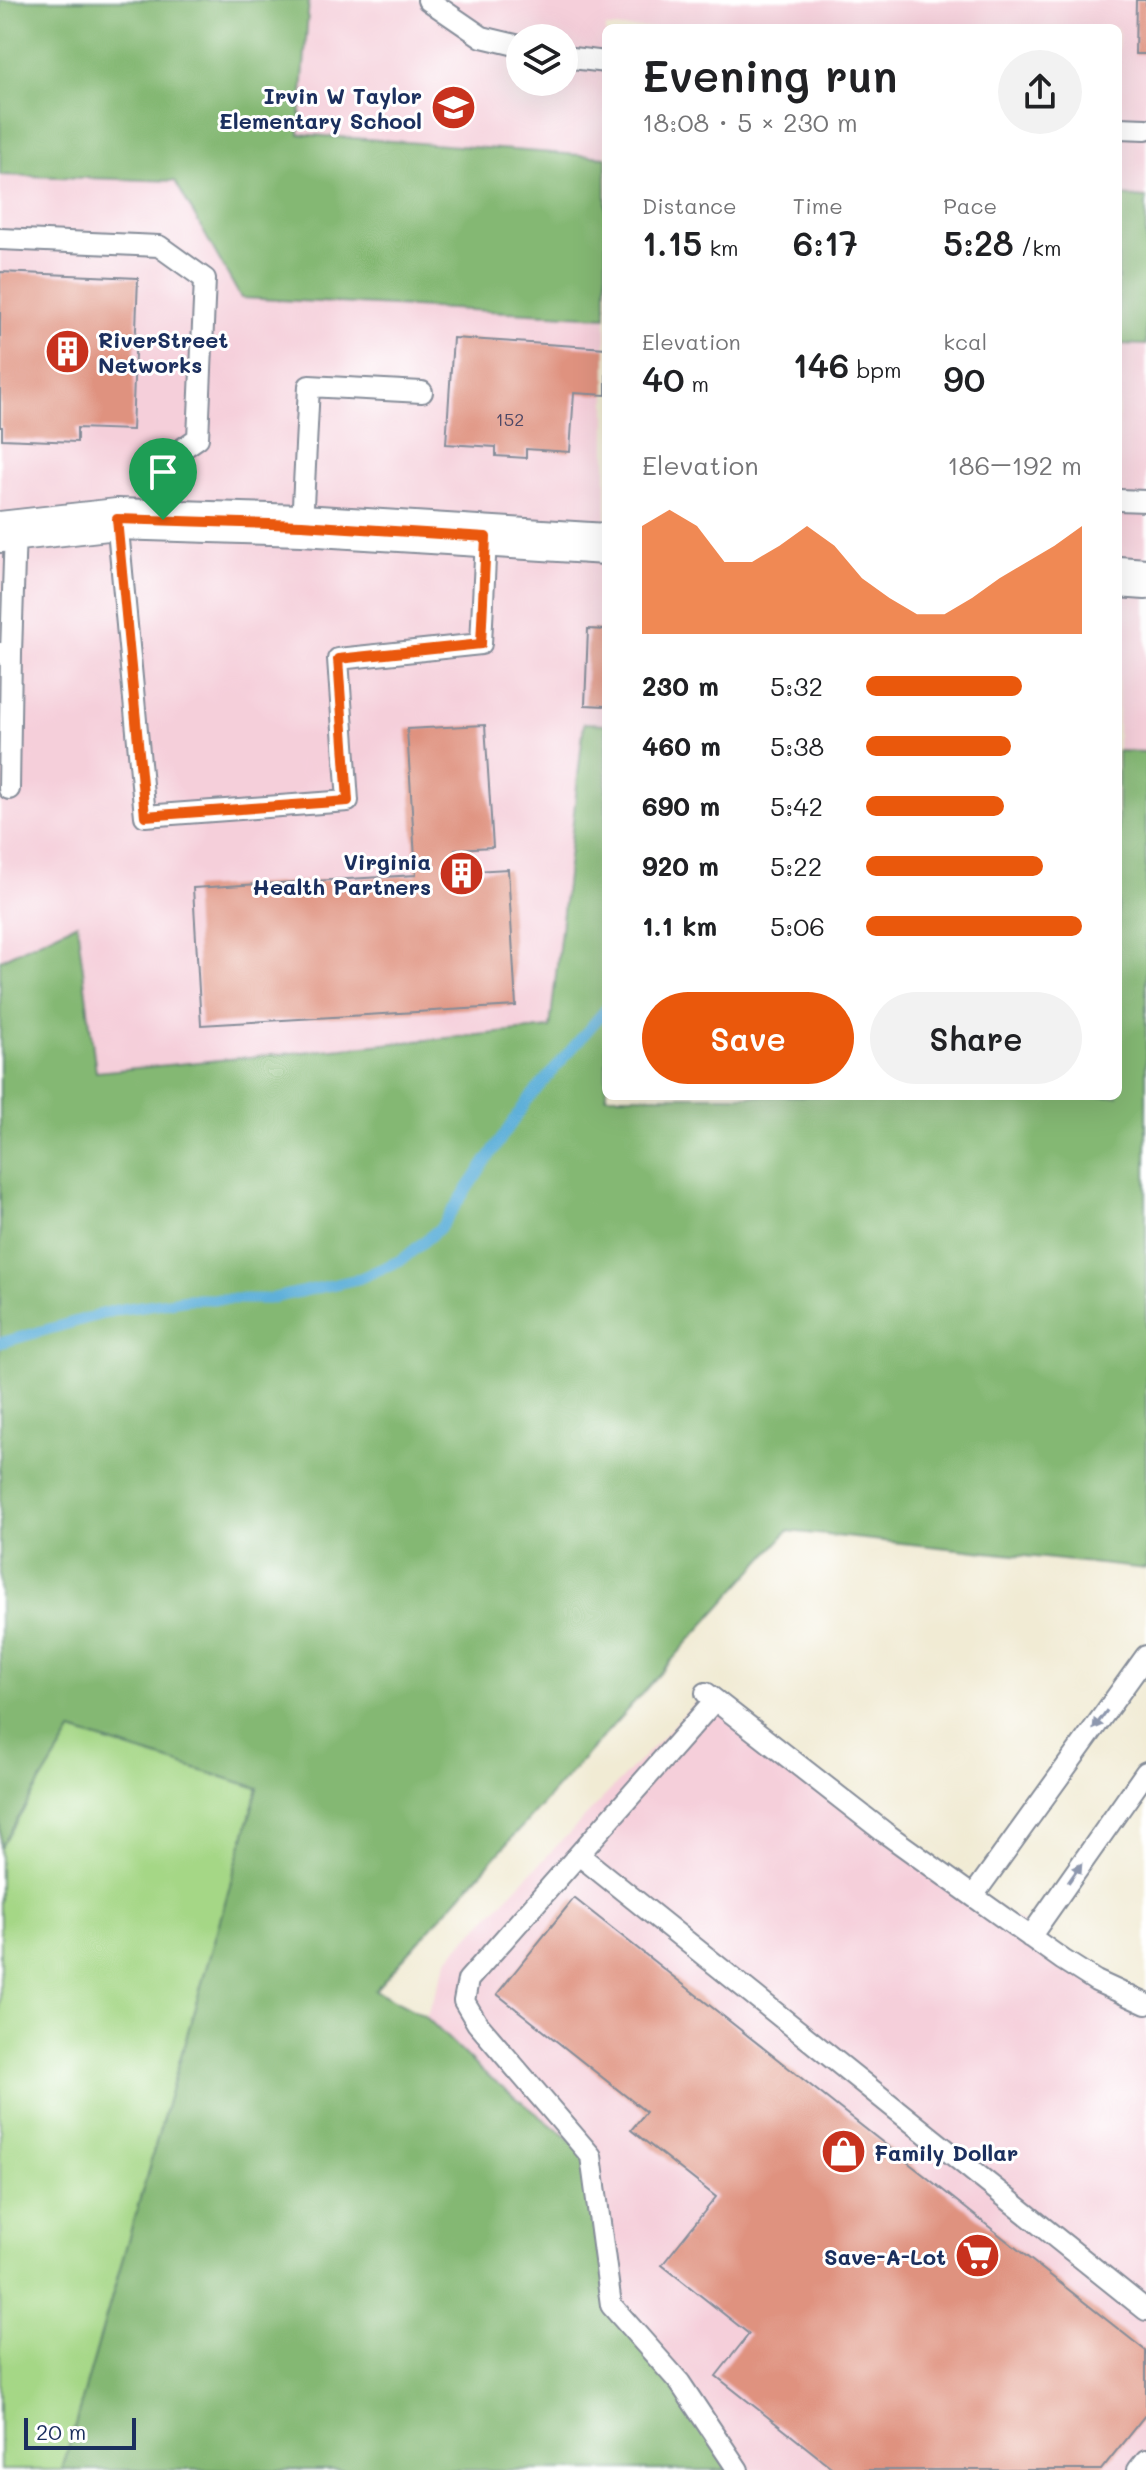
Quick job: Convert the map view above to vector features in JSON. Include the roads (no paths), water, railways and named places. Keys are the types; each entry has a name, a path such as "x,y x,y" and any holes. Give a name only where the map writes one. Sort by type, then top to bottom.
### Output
{"street":[{"path":"7,531 117,519 302,525 602,544"},
{"path":"1122,577 1146,579"}],"lane":[{"path":"428,0 482,37 506,43"},
{"path":"578,59 602,62"},
{"path":"1122,128 1146,129"},
{"path":"0,239 159,246 205,279 198,438 166,460 163,520"},
{"path":"302,525 309,386 422,392"},
{"path":"1122,500 1146,501"},
{"path":"117,519 145,816 348,801 338,659 481,644 486,537"},
{"path":"7,531 5,653 9,789"},
{"path":"973,1896 1146,1656"},
{"path":"738,2470 680,2383 611,2305 591,2156 477,2023 464,2001 468,1980 579,1855 711,1696 884,1832 1030,1937 1096,1981 1146,2004"},
{"path":"1030,1937 1146,1772"},
{"path":"579,1855 1146,2310"},
{"path":"1138,2470 1146,2460"}],"waterway":[{"path":"0,1343 116,1310 188,1299 269,1299 358,1279 403,1259 441,1227 527,1101 602,1014"}],"place":[{"name":"Irvin W Taylor Elementary School","path":"453,108"},
{"name":"RiverStreet Networks","path":"67,352"},
{"name":"Virginia Health Partners","path":"462,874"},
{"name":"Family Dollar","path":"843,2152"},
{"name":"Save-A-Lot","path":"977,2256"}]}
